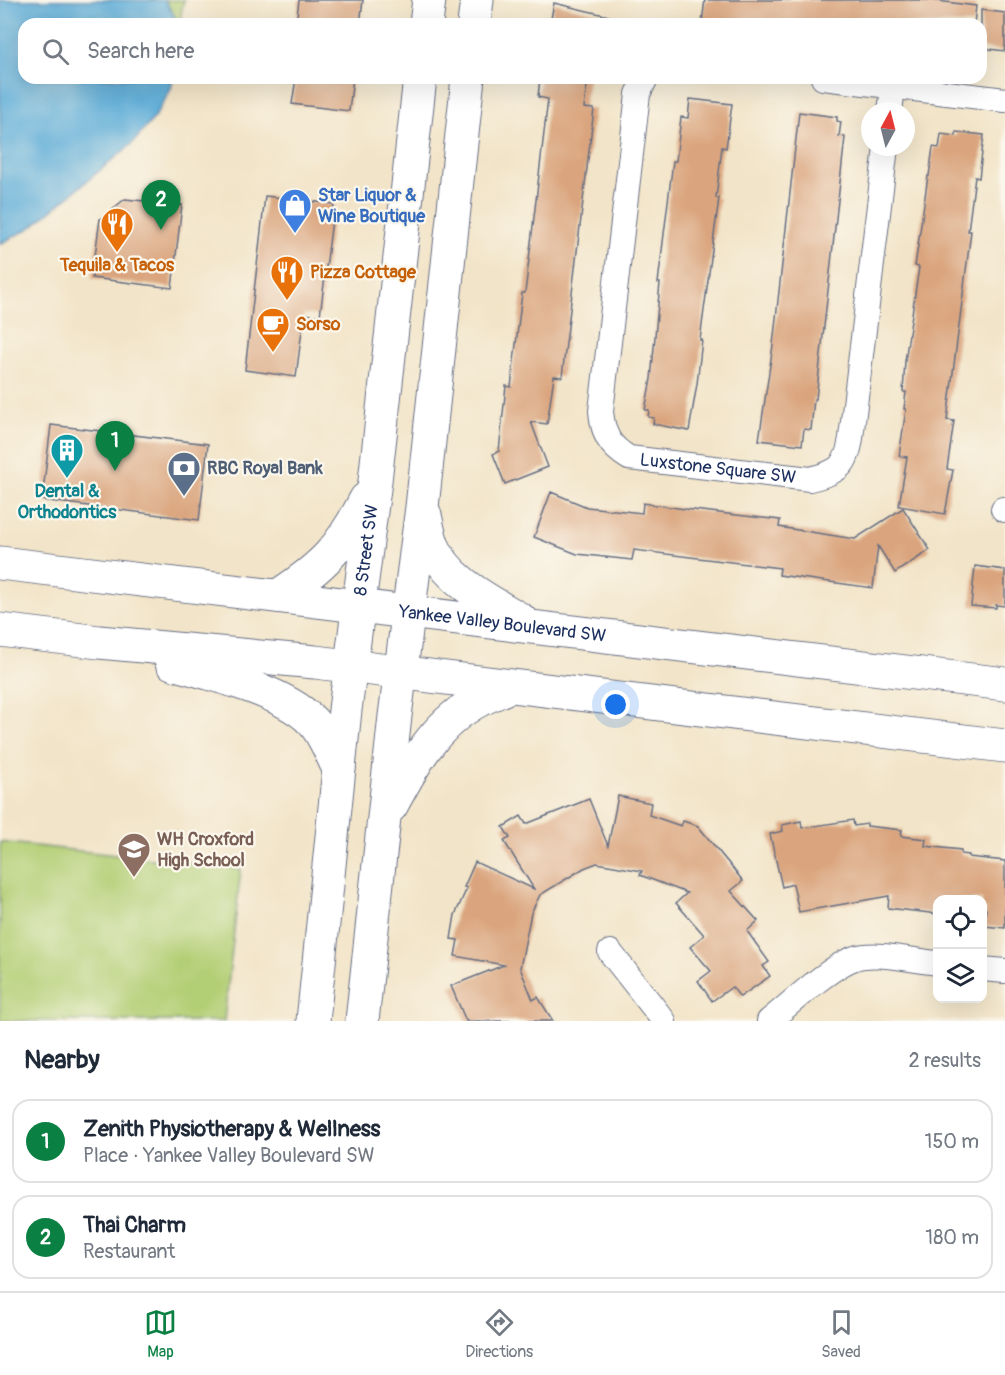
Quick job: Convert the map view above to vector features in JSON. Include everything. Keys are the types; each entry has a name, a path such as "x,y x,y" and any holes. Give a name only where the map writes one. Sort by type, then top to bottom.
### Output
{"main road":[{"path":"427,18 429,0"},
{"path":"475,18 477,0"},
{"name":"8 Street SW","path":"313,1021 339,769 375,481 419,84"},
{"path":"362,1021 400,672 422,507 467,84"},
{"path":"278,596 309,576 330,556 351,529 375,481"},
{"path":"422,507 434,547 452,574 479,595 530,626"},
{"name":"Yankee Valley Boulevard SW","path":"0,563 1005,684"},
{"path":"0,630 99,642 351,666 1005,746"},
{"path":"99,642 265,692 312,721 339,769"},
{"path":"384,818 415,762 438,730 471,704 510,686"}],"street":[{"name":"Luxstone Square SW","path":"643,84 638,94 601,411 603,429 608,441 628,458 810,479 829,475 842,466 849,453 885,156"},
{"path":"843,84 892,99 1005,100"},
{"path":"610,952 664,1021"},
{"path":"769,1021 838,967 855,958 875,956 933,962"},
{"path":"987,969 1005,971"}],"green space":[{"path":"165,0 184,0 180,18 176,18"},
{"path":"0,842 241,869 224,1021 0,1021"}],"water":[{"path":"0,0 165,0 176,18 18,18 18,84 172,84 154,118 132,144 30,228 0,244"}],"building":[{"path":"299,0 363,0 361,18 297,18"},
{"path":"705,0 930,0 976,6 975,18 703,18"},
{"path":"554,3 609,16 609,18 551,18"},
{"path":"981,10 1005,13 1005,51 987,49 987,18 981,18"},
{"path":"295,84 352,84 349,111 292,104"},
{"path":"539,84 587,84 584,108 594,109 562,377 554,376 547,424 531,422 548,467 505,484 493,454 499,451 506,386 511,387 522,293 525,293 548,99 538,97"},
{"path":"690,99 732,104 726,148 722,147 716,198 719,198 700,340 702,340 697,384 689,431 653,424 654,418 648,417 649,410 645,410 651,379 660,283 658,283 673,161 676,161 681,117 688,118"},
{"path":"799,112 837,117 837,121 841,122 839,136 845,137 816,399 814,399 811,430 804,429 802,445 759,440 773,345"},
{"path":"956,132 984,135 979,178 975,177 968,231 971,231 947,420 954,421 947,469 953,470 945,514 899,506 907,457 899,456 906,409 904,409 906,392 903,392 905,361 919,267 915,266 933,147 939,148 941,134 956,136"},
{"path":"265,196 334,204 320,316 304,314 296,377 245,370"},
{"path":"125,199 182,205 172,288 92,278 100,219"},
{"path":"51,425 208,444 199,520 42,500"},
{"path":"551,492 587,507 642,513 643,503 780,520 779,527 855,539 903,508 930,550 895,573 878,546 873,588 779,575 780,568 634,550 632,560 577,554 534,537"},
{"path":"975,566 1005,570 1005,606 996,605 996,608 971,606"},
{"path":"618,796 651,803 649,815 681,826 683,821 698,826 743,881 731,891 758,921 747,931 769,962 763,966 770,976 740,997 732,987 712,1001 698,981 711,971 690,947 704,935 676,903 687,893 640,875 642,871 597,863 584,868 540,895 531,913 520,968 533,1000 538,997 553,1021 466,1021 451,986 504,965 455,956 458,940 451,939 455,915 475,862 534,889 504,841 510,838 503,827 521,816 526,824 589,799 608,846"},
{"path":"853,820 854,826 867,824 867,826 902,830 901,836 926,839 925,846 961,850 961,854 969,855 969,857 1005,861 1005,928 987,926 987,895 933,895 933,913 888,908 889,896 799,912 793,884 782,887 770,834 783,831 782,825 801,821 802,828"}],"place":[{"name":"Thai Charm","path":"161,230"},
{"name":"Star Liquor & Wine Boutique","path":"295,234"},
{"name":"Tequila & Tacos","path":"117,253"},
{"name":"Pizza Cottage","path":"287,301"},
{"name":"Sorso","path":"273,353"},
{"name":"Zenith Physiotherapy & Wellness","path":"115,471"},
{"name":"Dental & Orthodontics","path":"67,479"},
{"name":"RBC Royal Bank","path":"184,497"},
{"name":"WH Croxford High School","path":"134,878"}]}
